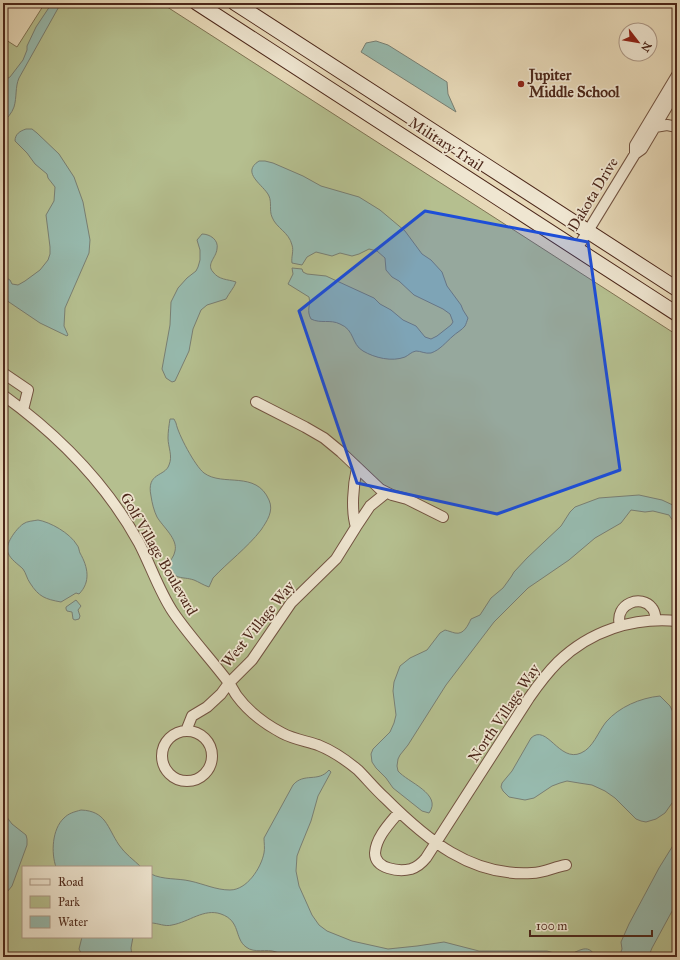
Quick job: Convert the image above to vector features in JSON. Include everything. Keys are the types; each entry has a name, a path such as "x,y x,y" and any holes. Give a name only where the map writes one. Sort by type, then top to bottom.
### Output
{"main road":[{"name":"Military Trail","path":"197,3 677,314"},
{"name":"Military Trail","path":"235,3 677,289"}],"street":[{"name":"Dakota Drive","path":"635,154 635,145 677,75"},
{"name":"Dakota Drive","path":"577,249 635,154 642,149 677,90"},
{"path":"665,110 670,119 677,126"},
{"path":"655,127 667,125 677,126"},
{"path":"3,373 28,390 23,410"},
{"name":"Golf Village Boulevard","path":"3,395 65,446 114,503 138,542 173,612 229,683 237,697 256,716 282,733 320,746 338,755 360,772 399,812 436,843 467,862 502,872 520,874 538,873 566,865"},
{"path":"256,402 305,426 324,438 375,485 386,493 407,499 443,517"},
{"path":"356,527 354,519 353,495 358,468"},
{"name":"West Village Way","path":"186,731 192,716 207,707 222,694 229,683 252,660 291,603 336,559 370,506 386,493"},
{"path":"620,626 618,620 622,609 626,605 637,602 649,604 653,609 656,620"},
{"name":"North Village Way","path":"436,843 529,698 558,662 589,639 620,626 656,620 677,621"},
{"path":"186,731 196,732 205,738 210,746 212,756 211,766 205,774 197,780 187,782 178,780 169,775 164,767 161,757 163,747 168,739 177,733 186,731"},
{"path":"399,812 386,827 376,848 375,854 377,860 381,864 386,867 396,869 407,870 413,868 422,862 436,843"}],"highlighted area":[{"path":"425,211 588,242 620,470 497,514 357,483 299,311"}],"green space":[{"path":"45,3 161,3 677,335 677,957 10,957 3,952 3,38 17,47"}],"water":[{"path":"52,3 61,3 19,78 14,107 3,123 3,81 10,77 23,60 27,46 36,27"},
{"path":"376,41 388,45 447,82 448,94 456,112 361,52 366,43"},
{"path":"26,129 32,129 59,154 74,177 83,202 90,240 89,253 65,308 64,326 68,335 67,336 40,323 3,298 3,276 10,280 12,284 18,285 40,270 48,260 50,254 46,215 54,201 55,187 48,178 47,174 35,164 15,141 18,133"},
{"path":"259,161 273,163 303,176 321,186 359,197 380,210 405,231 422,254 431,260 442,272 447,286 461,305 468,318 465,326 434,352 429,353 416,351 405,357 389,359 373,356 363,351 356,345 351,333 340,324 311,319 309,313 309,297 288,284 293,274 292,268 302,269 303,272 307,274 326,276 374,298 403,320 416,326 425,337 431,339 437,336 453,322 450,314 414,295 399,281 392,277 386,270 385,258 377,251 369,249 352,256 340,253 332,256 316,252 307,257 302,265 292,263 292,245 285,233 274,221 271,214 269,196 252,174 254,165"},
{"path":"202,234 211,236 217,243 216,252 211,264 211,269 215,275 236,282 226,299 207,305 201,310 193,329 189,351 175,381 172,382 166,378 162,369 170,325 171,302 178,288 196,271 198,267 200,250 197,240"},
{"path":"170,419 174,419 187,450 204,473 220,479 239,480 256,485 263,491 269,500 271,508 269,516 261,530 250,543 213,578 209,587 194,580 176,576 170,570 168,565 173,557 175,547 174,542 157,517 151,496 150,488 153,479 167,469 170,462 168,438"},
{"path":"639,495 662,500 677,507 677,535 674,532 673,521 669,515 653,511 645,512 631,510 621,523 595,538 569,560 528,588 494,622 446,685 398,759 398,771 428,794 431,800 432,806 429,813 422,811 393,788 372,762 371,754 373,749 390,732 394,723 396,715 393,691 394,682 400,666 410,658 427,650 440,633 445,630 455,633 463,631 471,619 480,615 491,598 503,588 514,572 527,558 561,526 575,507 599,498"},
{"path":"38,520 54,526 70,536 78,546 85,564 87,579 83,589 79,594 76,593 61,602 43,597 33,588 23,569 13,560 7,550 11,537 20,526 28,522"},
{"path":"76,600 81,606 78,610 80,616 79,619 75,620 73,619 72,612 67,611 66,607"},
{"path":"660,696 670,706 677,720 677,796 665,813 656,819 646,822 636,819 615,798 592,785 567,781 552,786 534,798 525,800 509,797 503,791 501,787 502,783 512,771 531,738 537,735 542,735 566,753 573,755 581,753 589,747 606,722 617,712 638,701"},
{"path":"329,770 331,772 318,796 311,821 297,856 296,871 299,886 312,915 319,925 327,931 352,941 388,949 444,942 479,951 547,951 565,956 582,949 586,949 593,952 596,957 296,957 272,951 257,951 249,949 242,943 232,921 221,914 203,914 169,925 152,923 152,874 190,881 225,890 236,889 242,886 252,877 260,865 264,853 264,838 293,785 302,779 325,774"},
{"path":"81,810 96,813 105,821 121,848 140,866 56,866 53,848 57,828 66,816"},
{"path":"3,812 12,824 26,835 27,845 12,886 3,897"},
{"path":"677,839 677,902 652,948 650,953 651,957 619,957 622,949 621,942 629,924 659,868"},
{"path":"82,938 133,938 131,948 132,957 83,957 79,949"}],"place":[{"name":"Jupiter Middle School","path":"521,84"}]}
